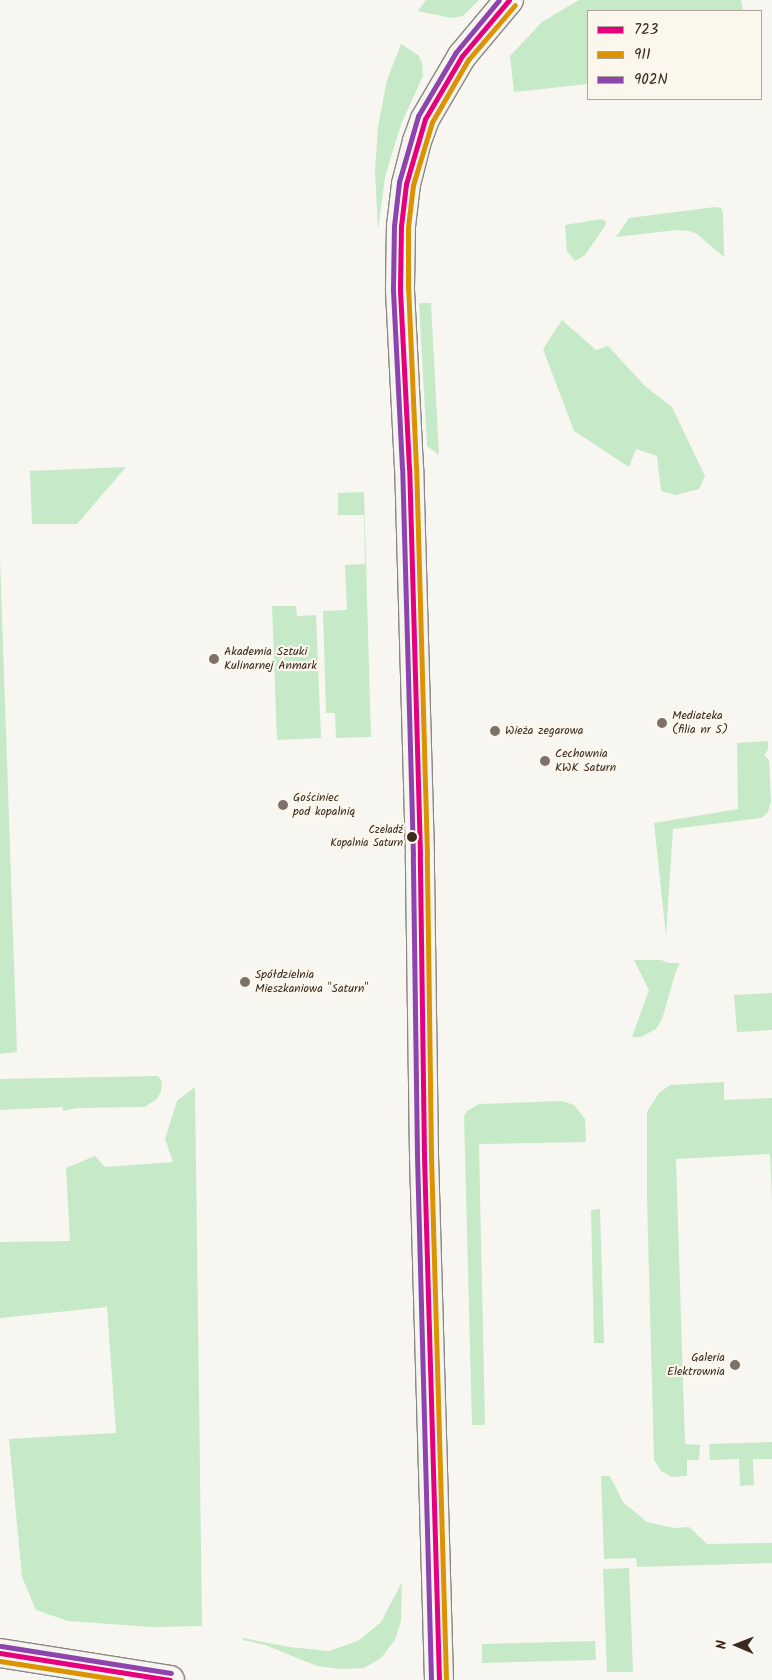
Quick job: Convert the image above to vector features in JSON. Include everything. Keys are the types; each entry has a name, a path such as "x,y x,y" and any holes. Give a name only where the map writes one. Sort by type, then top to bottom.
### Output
{"street":[{"path":"439,1680 424,1155 420,856 409,468 400,288 401,233 406,184 417,141 425,119 462,56 509,0"},
{"path":"0,1653 170,1680"}],"green space":[{"path":"426,0 479,0 463,16 451,18 418,11"},
{"path":"579,0 741,0 743,10 587,10 587,84 514,92 510,56 542,22"},
{"path":"401,44 418,55 422,63 423,76 402,122 385,177 378,230 375,171 378,127 387,80"},
{"path":"715,207 721,208 723,212 724,257 697,234 689,231 676,230 616,237 629,218"},
{"path":"601,219 606,221 605,226 585,255 575,261 567,251 565,225"},
{"path":"419,303 431,303 439,455 427,446"},
{"path":"562,320 596,350 608,346 646,387 672,407 705,476 699,489 676,495 661,491 657,456 636,449 629,467 574,431 543,349"},
{"path":"126,467 77,524 32,524 30,471"},
{"path":"364,492 371,737 336,738 335,713 326,713 323,611 347,610 345,565 365,564 364,515 338,515 338,493"},
{"path":"0,558 17,1052 0,1054"},
{"path":"272,606 296,606 297,616 316,615 321,738 277,740"},
{"path":"768,741 768,750 764,755 769,760 771,801 768,812 761,818 673,829 666,936 654,823 738,809 737,743"},
{"path":"634,960 661,960 669,963 680,963 662,1019 656,1029 641,1037 632,1037 649,990"},
{"path":"772,993 772,1030 737,1032 734,995"},
{"path":"158,1076 162,1082 161,1092 156,1100 144,1107 77,1108 63,1111 63,1107 0,1110 0,1079"},
{"path":"724,1082 724,1100 772,1098 772,1200 770,1154 676,1159 685,1444 700,1445 699,1460 687,1460 687,1476 672,1477 661,1471 654,1460 647,1198 647,1112 659,1093 670,1085"},
{"path":"195,1087 202,1626 152,1627 68,1621 36,1610 22,1577 9,1439 116,1433 107,1307 0,1318 0,1242 70,1241 66,1168 95,1156 105,1167 173,1162 165,1139 177,1101"},
{"path":"562,1101 574,1105 585,1119 586,1142 479,1144 485,1425 472,1425 464,1116 467,1111 479,1104"},
{"path":"600,1209 604,1343 594,1343 591,1210"},
{"path":"772,1442 772,1459 753,1459 754,1485 740,1486 739,1459 710,1460 709,1444"},
{"path":"601,1476 610,1476 623,1502 647,1522 674,1528 689,1527 707,1544 772,1543 772,1563 637,1567 636,1558 604,1559"},
{"path":"629,1568 633,1672 607,1672 603,1569"},
{"path":"402,1582 401,1621 395,1640 381,1658 364,1668 341,1669 317,1666 265,1645 243,1640 243,1638 289,1647 329,1651 358,1641 381,1622"},
{"path":"595,1641 596,1660 482,1663 482,1644"}],"transit line":[{"name":"902N","path":"431,1680 417,1155 413,855 402,468 393,288 394,226 399,182 418,116 456,52 499,0"},
{"name":"723","path":"439,1680 424,1155 420,855 409,468 400,288 401,226 406,184 425,119 462,56 509,0"},
{"name":"911","path":"446,1680 431,1155 427,855 416,468 408,288 408,227 413,185 432,122 468,60 515,5"},
{"name":"902N","path":"1,1646 171,1673"},
{"name":"723","path":"0,1653 170,1680"},
{"name":"911","path":"0,1661 122,1680"}],"place":[{"name":"Akademia Sztuki Kulinarnej Anmark","path":"214,659"},
{"name":"Mediateka (filia nr 5)","path":"662,723"},
{"name":"Wieża zegarowa","path":"495,731"},
{"name":"Cechownia KWK Saturn","path":"545,761"},
{"name":"Gościniec pod kopalnią","path":"283,805"},
{"name":"Czeladź Kopalnia Saturn","path":"412,837"},
{"name":"Spółdzielnia Mieszkaniowa \"Saturn\"","path":"245,982"},
{"name":"Galeria Elektrownia","path":"735,1365"}]}
